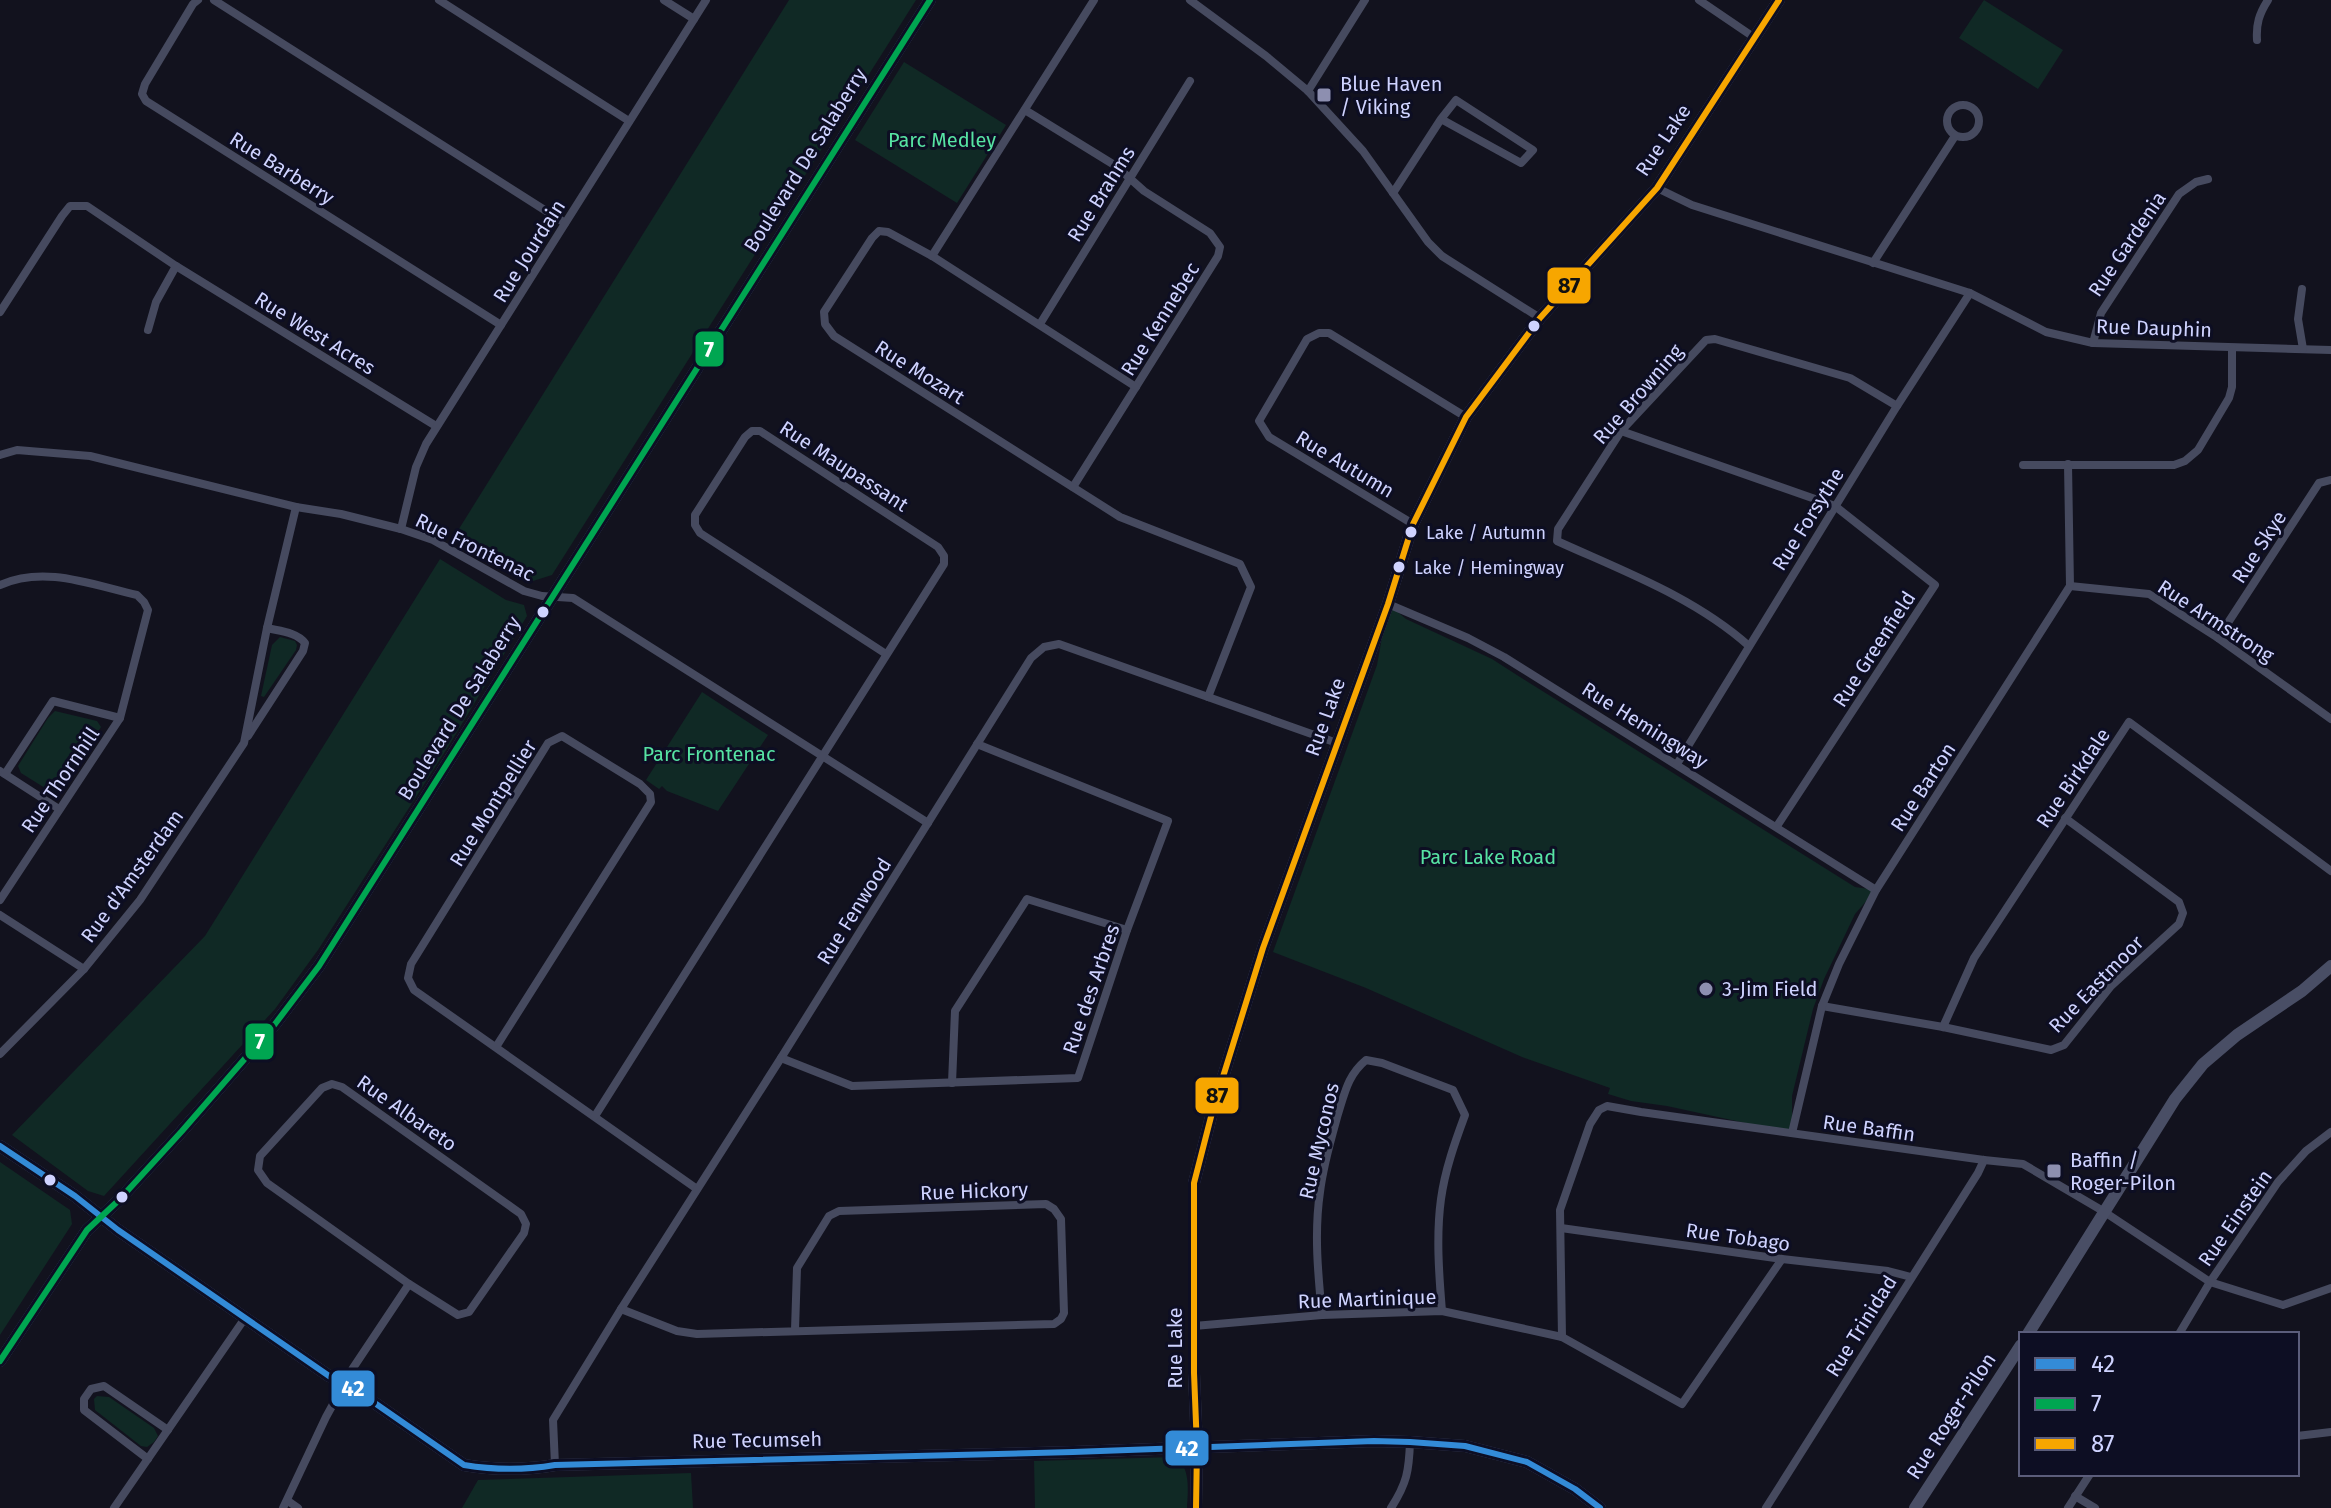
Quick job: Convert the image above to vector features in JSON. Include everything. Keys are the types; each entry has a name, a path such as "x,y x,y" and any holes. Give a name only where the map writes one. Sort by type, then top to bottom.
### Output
{"street":[{"name":"Rue Barberry","path":"198,0 145,84 142,94 146,101 501,325"},
{"path":"214,0 565,223"},
{"path":"439,0 629,121"},
{"path":"664,0 694,19"},
{"name":"Rue Jourdain","path":"401,529 418,462 436,426 706,0"},
{"name":"Boulevard De Salaberry","path":"0,1361 83,1235 182,1131 304,987 930,0"},
{"path":"932,256 1094,0"},
{"path":"1190,0 1308,91 1363,151 1428,242 1442,256 1540,318"},
{"path":"1308,91 1365,0"},
{"path":"1699,0 1755,38"},
{"name":"Rue Lake","path":"1196,1508 1194,1183 1213,1109 1263,948 1388,604 1413,524 1466,417 1540,318 1657,188 1779,0"},
{"path":"2257,40 2259,14 2268,0"},
{"name":"Rue Brahms","path":"1040,324 1190,81"},
{"path":"1393,193 1441,119 1456,100 1533,150 1521,163 1441,119"},
{"path":"1963,105 1973,108 1979,117 1978,128 1966,137 1955,136 1948,128 1949,112 1963,105"},
{"name":"Rue Kennebec","path":"1025,110 1116,166 1144,191 1210,233 1220,247 1218,256 1073,487"},
{"path":"1873,263 1955,136"},
{"name":"Rue Gardenia","path":"2093,343 2101,313 2179,194 2196,182 2208,179"},
{"name":"Rue Dauphin","path":"1657,188 1692,205 1970,293 2046,332 2093,343 2331,350"},
{"name":"Rue West Acres","path":"0,312 70,206 87,206 176,266 436,426"},
{"name":"Rue Mozart","path":"1136,387 932,256 888,232 879,231 872,238 824,312 825,324 834,336 1120,517 1240,564 1251,587 1208,697"},
{"path":"148,330 156,302 176,266"},
{"path":"2302,289 2298,319 2303,349"},
{"name":"Rue Forsythe","path":"1677,764 1970,293"},
{"name":"Rue Autumn","path":"1413,524 1269,437 1259,421 1307,339 1319,333 1329,333 1466,417"},
{"name":"Rue Browning","path":"1749,646 1729,628 1671,593 1557,541 1558,529 1621,431 1706,340 1715,339 1850,378 1897,406"},
{"path":"2023,465 2174,465 2185,461 2198,450 2229,398 2232,348"},
{"name":"Rue Maupassant","path":"595,1116 944,564 944,556 938,547 760,431 752,431 745,437 695,515 695,525 700,533 886,654"},
{"name":"Rue Greenfield","path":"1621,431 1835,506 1935,585 1777,826"},
{"name":"Rue Frontenac","path":"0,455 17,450 90,456 296,507 341,514 433,540 524,591 573,598 928,823"},
{"path":"2068,464 2070,586"},
{"name":"Rue Skye","path":"2218,638 2319,483 2331,480"},
{"name":"Rue d'Amsterdam","path":"244,743 296,507"},
{"name":"Rue Thornhill","path":"0,585 14,579 46,575 137,595 148,610 120,718 0,900"},
{"name":"Rue Armstrong","path":"2070,586 2149,594 2218,638 2331,719"},
{"name":"Rue Barton","path":"1792,1133 1822,1006 1876,890 2070,586"},
{"name":"Rue Hemingway","path":"1388,604 1497,653 1876,890"},
{"name":"Rue d'Amsterdam","path":"0,1054 84,969 140,900 303,651 305,643 301,637 267,628"},
{"name":"Rue Fenwood","path":"555,1465 553,1420 1031,658 1044,647 1059,644 1337,743"},
{"name":"Rue Thornhill","path":"2,772 53,701 120,718"},
{"name":"Rue Birkdale","path":"1943,1027 1974,958 2129,722 2331,871"},
{"name":"Rue Montpellier","path":"496,1047 651,802 650,794 640,784 562,736 548,743 411,964 408,978 414,990 697,1189"},
{"name":"Rue des Arbres","path":"781,1058 852,1086 1078,1078 1127,930 1168,821 977,744"},
{"path":"2,772 59,809"},
{"name":"Rue Eastmoor","path":"1822,1006 2051,1050 2064,1045 2111,986 2179,924 2183,913 2179,902 2065,818"},
{"path":"952,1083 955,1011 1027,899 1127,930"},
{"path":"0,915 84,969"},
{"path":"2029,1332 2175,1099 2203,1064 2331,966"},
{"name":"Rue Myconos","path":"1322,1315 1317,1251 1320,1191 1348,1080 1354,1069 1366,1060 1453,1090 1465,1115 1452,1150 1441,1200 1439,1246 1442,1311"},
{"name":"Rue Albareto","path":"332,1084 342,1087 521,1214 526,1224 524,1233 469,1312 458,1315 409,1284 267,1183 258,1170 260,1156 322,1088 332,1084"},
{"name":"Rue Baffin","path":"1562,1337 1560,1210 1590,1124 1605,1106 2023,1164 2103,1211 2210,1282 2283,1305 2331,1288"},
{"name":"Rue Einstein","path":"2180,1332 2278,1182 2306,1151 2331,1132"},
{"name":"Rue Tecumseh","path":"0,1146 329,1376 375,1402 464,1465 537,1468 555,1465 1410,1442 1465,1446 1527,1462 1575,1489 1600,1508"},
{"name":"Rue Trinidad","path":"1766,1508 1984,1160"},
{"name":"Rue Hickory","path":"621,1309 677,1331 697,1334 1054,1324 1064,1313 1061,1219 1046,1204 839,1211 829,1216 797,1268 795,1330"},
{"name":"Rue Tobago","path":"1561,1228 1888,1271 1911,1277"},
{"name":"Rue Martinique","path":"1194,1326 1322,1315 1442,1311 1562,1337 1682,1404 1782,1259"},
{"path":"298,1508 285,1505 326,1417 409,1284"},
{"path":"114,1508 245,1318"},
{"name":"Rue Roger-Pilon","path":"1915,1508 2019,1348"},
{"path":"148,1459 84,1410 84,1399 91,1389 104,1386 168,1430"},
{"path":"2299,1436 2331,1432"},
{"path":"1391,1508 1404,1488 1409,1472 1410,1442"},
{"path":"2068,1508 2089,1476"},
{"path":"2075,1496 2095,1508"}],"green space":[{"path":"789,0 916,0 552,575 533,581 452,540"},
{"path":"1984,0 2063,50 2038,89 1959,38"},
{"name":"Parc Medley","path":"904,62 1006,125 957,203 855,140"},
{"path":"440,559 506,600 524,605 527,616 448,747 318,950 275,1009 104,1196 88,1191 12,1135 205,936"},
{"name":"Parc Lake Road","path":"1388,604 1406,619 1492,659 1855,887 1876,890 1855,914 1813,1009 1792,1096 1792,1133 1608,1094 1610,1088 1522,1057 1366,988 1273,952 1377,665"},
{"path":"280,637 295,641 296,650 264,697 261,696 272,645"},
{"name":"Parc Frontenac","path":"702,692 768,735 718,811 667,791 662,786 659,789 646,780"},
{"path":"55,711 97,721 101,727 60,790 53,793 21,773 18,766"},
{"path":"0,1162 70,1210 72,1224 0,1335"},
{"path":"97,1396 109,1397 154,1428 158,1436 154,1442 147,1447 141,1446 95,1410 94,1399"},
{"path":"1175,1457 1186,1473 1187,1508 1035,1508 1034,1461"},
{"path":"691,1473 693,1508 462,1508 478,1480"}],"transit line":[{"name":"7","path":"0,1361 87,1230 182,1131 275,1024 319,966 930,0"},
{"name":"87","path":"1196,1508 1194,1183 1213,1109 1263,948 1388,604 1413,524 1466,417 1540,318 1657,188 1779,0"},
{"name":"42","path":"0,1146 329,1376 356,1390 464,1465 521,1469 555,1465 1410,1442 1465,1446 1527,1462 1575,1489 1600,1508"}],"place":[{"name":"Blue Haven / Viking","path":"1324,95"},
{"name":"Lake / Autumn","path":"1411,532"},
{"name":"Lake / Hemingway","path":"1399,567"},
{"name":"3-Jim Field","path":"1706,989"},
{"name":"Baffin / Roger-Pilon","path":"2054,1171"}]}
